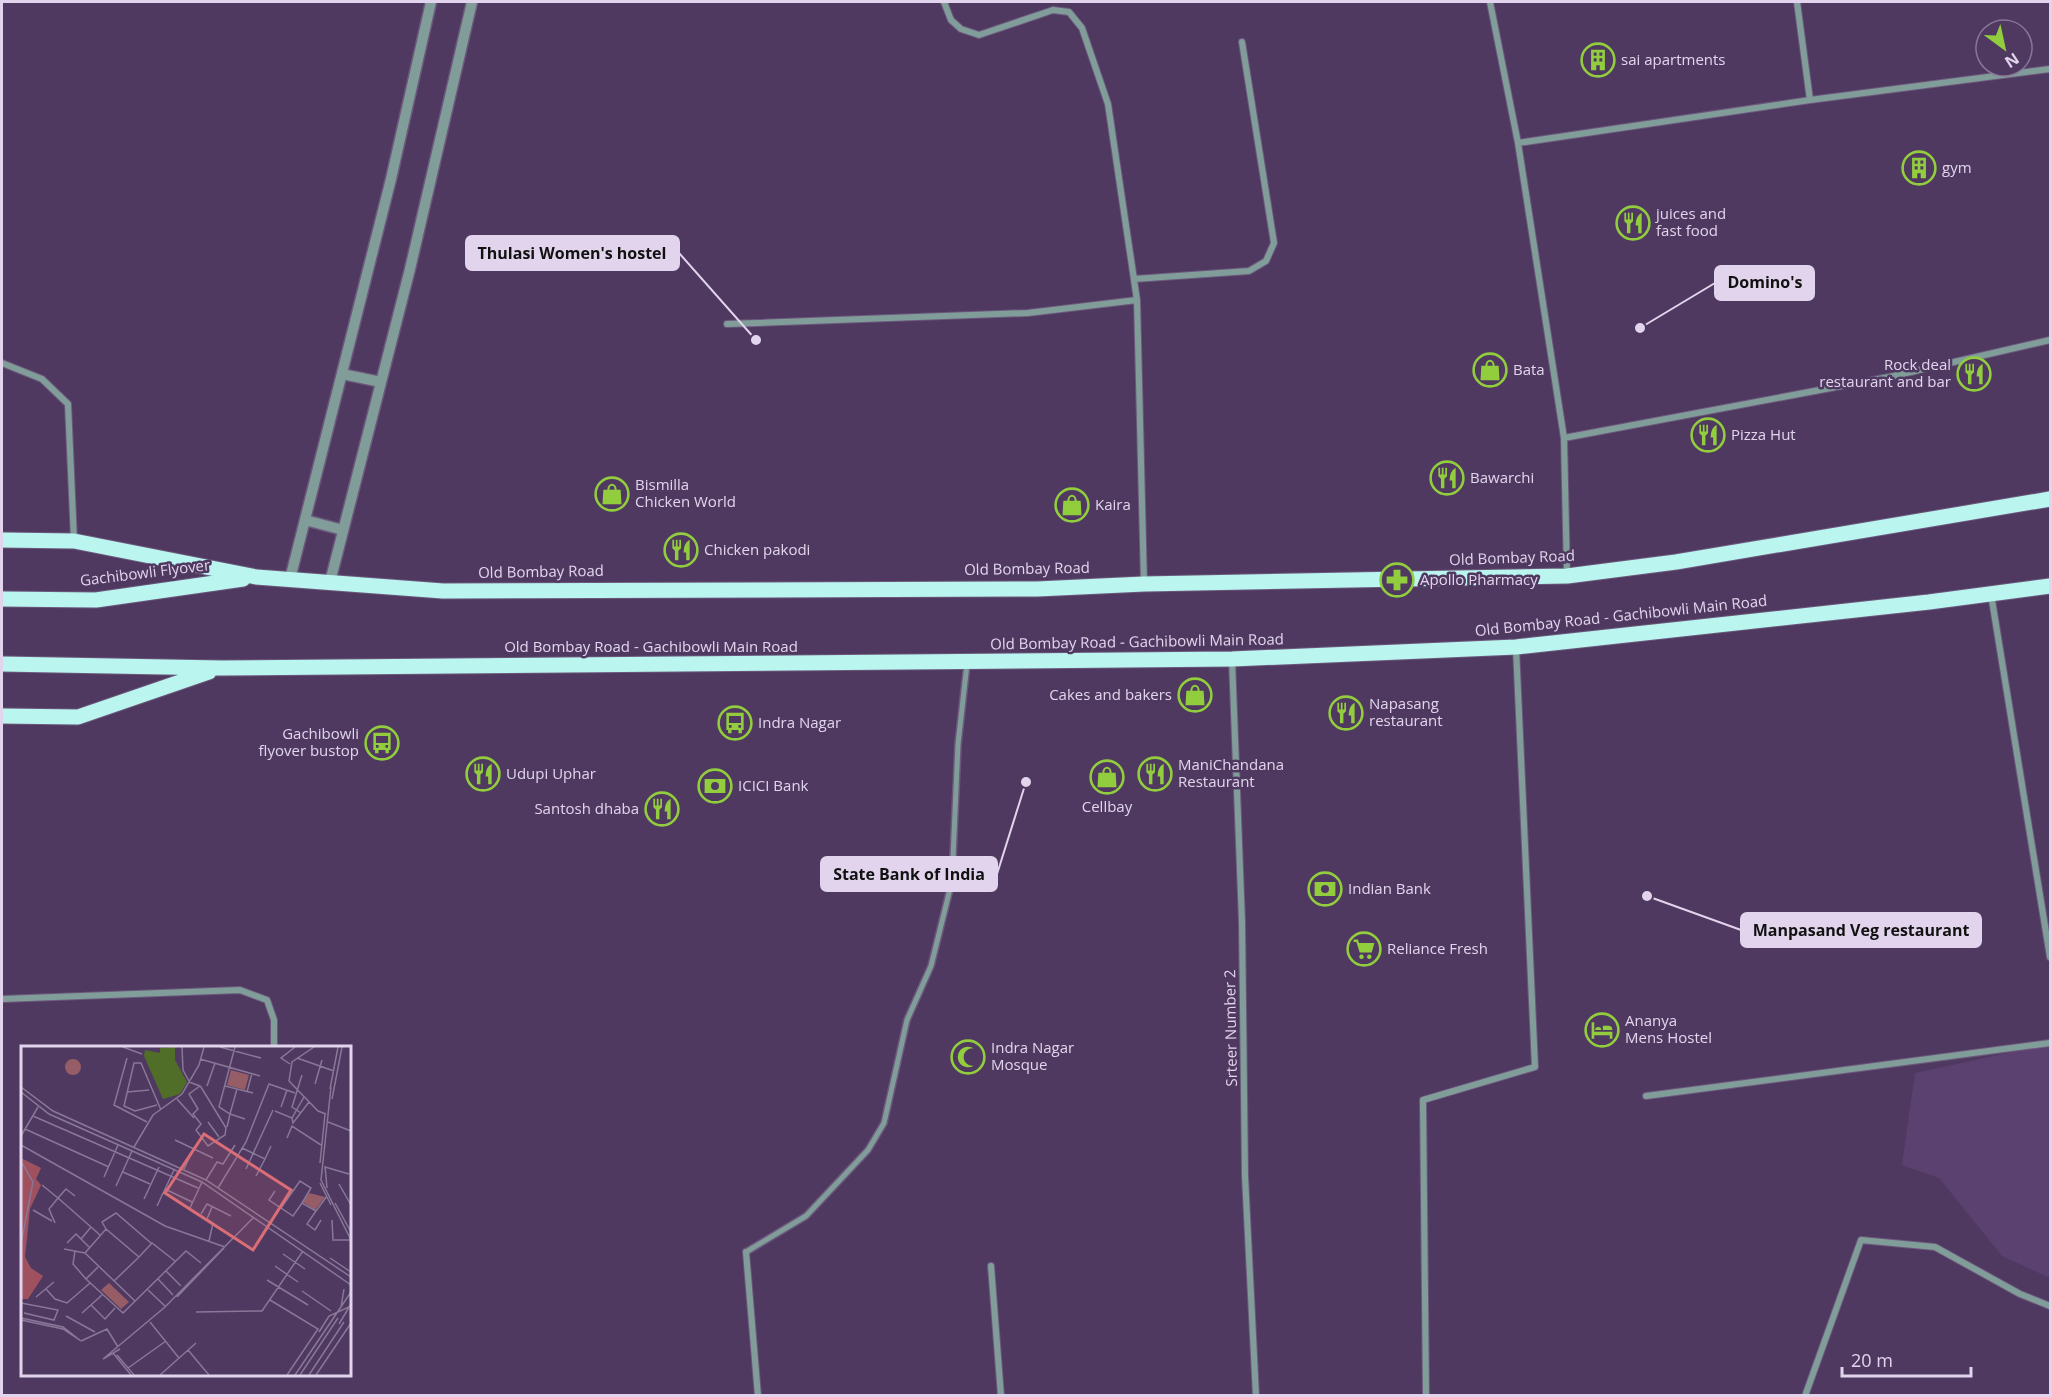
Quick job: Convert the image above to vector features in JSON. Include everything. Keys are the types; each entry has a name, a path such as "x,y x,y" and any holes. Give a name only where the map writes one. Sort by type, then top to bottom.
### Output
{"main road":[{"name":"Old Bombay Road","path":"2,540 74,541 256,577 443,591 1036,589 1144,584 1567,576 1676,562 2050,499"},
{"name":"Gachibowli Flyover","path":"2,599 96,600 256,577"},
{"name":"Old Bombay Road - Gachibowli Main Road","path":"221,668 1232,659 1516,647 2050,586"},
{"path":"2,664 221,668"},
{"path":"2,716 78,717 221,668"}],"street":[{"path":"290,579 391,179 431,2"},
{"path":"330,582 410,270 472,2"},
{"path":"944,2 951,20 961,29 980,35 1053,10 1070,12 1082,28 1108,104 1137,300 1144,584"},
{"path":"1490,2 1518,143 1564,438 1567,576"},
{"path":"1797,2 1810,100"},
{"path":"1134,279 1249,271 1266,261 1274,243 1242,42"},
{"path":"1518,143 1810,100 2050,69"},
{"path":"727,324 1028,314 1137,300"},
{"path":"1564,438 1889,377 2050,339"},
{"path":"2,363 42,379 68,404 74,541"},
{"path":"342,374 381,382"},
{"path":"304,520 343,530"},
{"path":"1991,594 2050,957"},
{"path":"1426,1395 1423,1100 1535,1067 1516,647"},
{"name":"Srteer Number 2","path":"1232,659 1242,922 1245,1176 1256,1395"},
{"path":"758,1395 746,1252 806,1216 868,1150 884,1123 906,1020 931,966 952,881 958,744 967,663"},
{"path":"2,999 240,990 267,1000 274,1020 274,1046"},
{"path":"1646,1096 2050,1043"},
{"path":"1805,1395 1861,1240 1935,1246 2020,1294 2050,1306"},
{"path":"991,1266 1001,1395"}],"shaded area":[{"path":"2050,1044 2050,1278 2002,1256 1939,1178 1902,1165 1915,1073"}],"place":[{"name":"sai apartments","path":"1598,60"},
{"name":"gym","path":"1919,168"},
{"name":"juices and fast food","path":"1633,223"},
{"name":"Domino's","path":"1640,328"},
{"name":"Thulasi Women's hostel","path":"756,340"},
{"name":"Bata","path":"1490,370"},
{"name":"Rock deal restaurant and bar","path":"1974,374"},
{"name":"Pizza Hut","path":"1708,435"},
{"name":"Bawarchi","path":"1447,478"},
{"name":"Bismilla Chicken World","path":"612,494"},
{"name":"Kaira","path":"1072,505"},
{"name":"Chicken pakodi","path":"681,550"},
{"name":"Apollo Pharmacy","path":"1397,580"},
{"name":"Cakes and bakers","path":"1195,695"},
{"name":"Napasang restaurant","path":"1346,713"},
{"name":"Indra Nagar","path":"735,723"},
{"name":"Gachibowli flyover bustop","path":"382,743"},
{"name":"Udupi Uphar","path":"483,774"},
{"name":"ManiChandana Restaurant","path":"1155,774"},
{"name":"Cellbay","path":"1107,777"},
{"name":"State Bank of India","path":"1026,782"},
{"name":"ICICI Bank","path":"715,786"},
{"name":"Santosh dhaba","path":"662,809"},
{"name":"Indian Bank","path":"1325,889"},
{"name":"Manpasand Veg restaurant","path":"1647,896"},
{"name":"Reliance Fresh","path":"1364,949"},
{"name":"Ananya Mens Hostel","path":"1602,1030"},
{"name":"Indra Nagar Mosque","path":"968,1057"}]}
